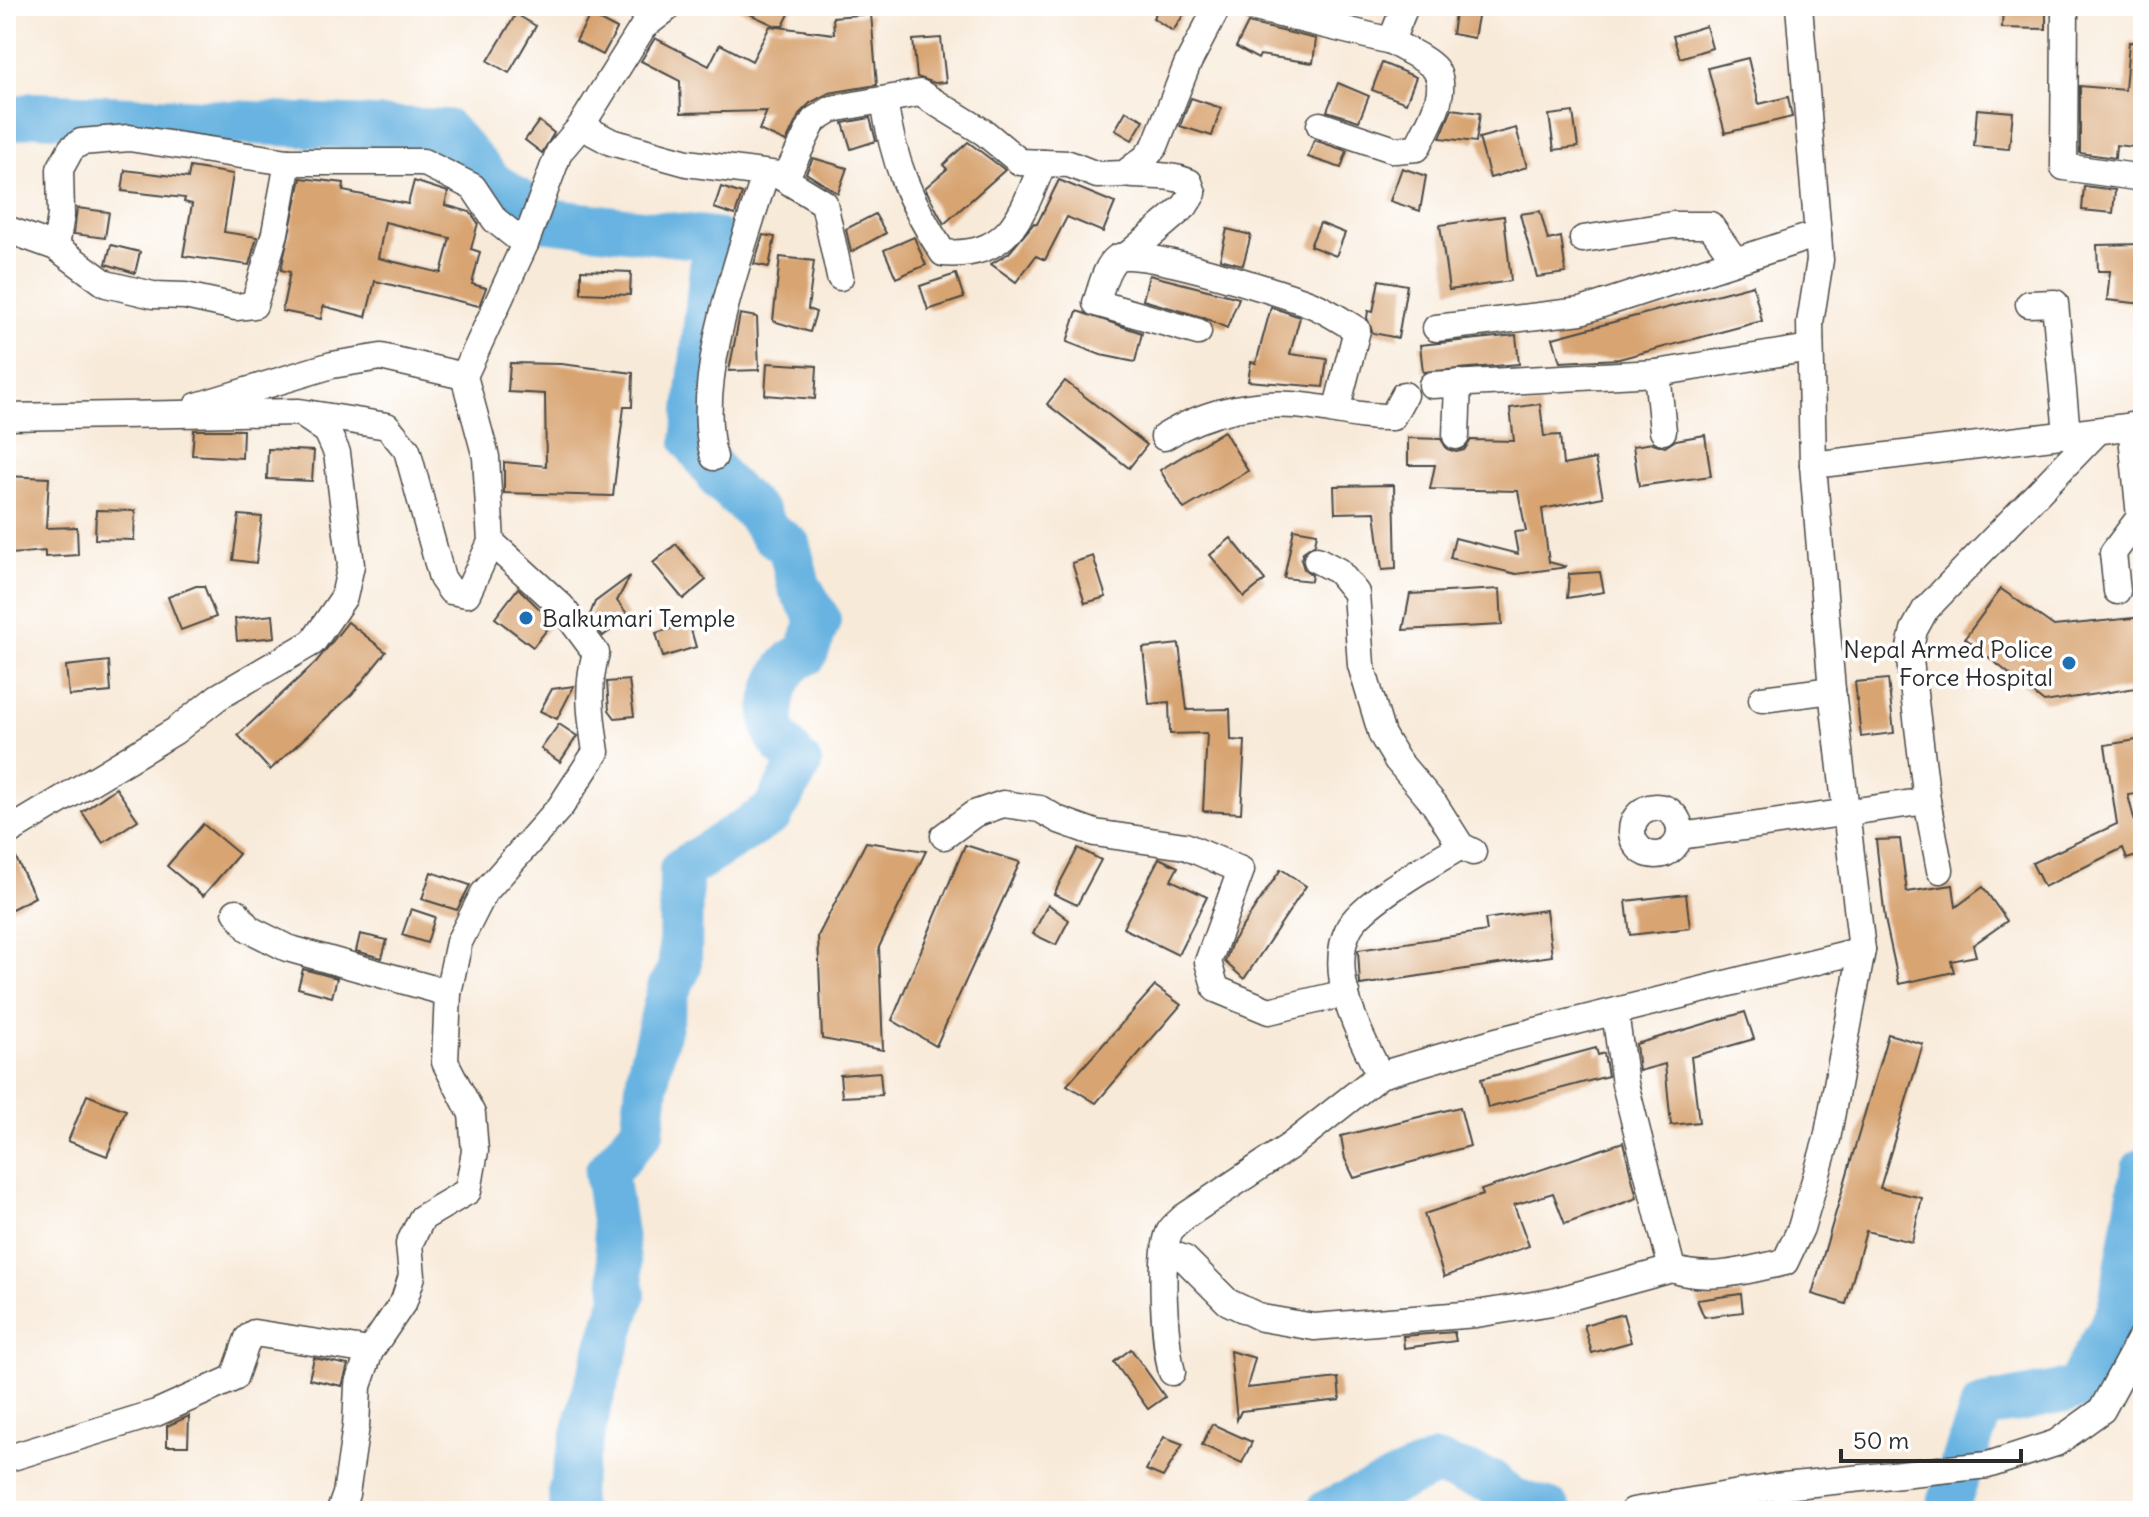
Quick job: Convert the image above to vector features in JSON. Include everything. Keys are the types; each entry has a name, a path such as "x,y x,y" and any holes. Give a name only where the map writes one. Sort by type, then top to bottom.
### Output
{"street":[{"path":"6,417 299,412 387,426 407,450 442,578 451,591 467,594 491,542 486,457 464,376 525,244 559,152 581,126 643,27 670,6"},
{"path":"1124,174 1155,146 1187,65 1218,6"},
{"path":"1247,6 1391,41 1434,68 1441,84 1436,106 1417,148 1395,150 1320,125"},
{"path":"1391,41 1405,6"},
{"path":"1166,1252 1185,1259 1228,1302 1262,1318 1314,1327 1491,1312 1552,1302 1672,1269 1693,1277 1785,1262 1801,1228 1827,1139 1862,950 1832,690 1813,465 1810,323 1820,260 1799,6"},
{"path":"2065,6 2064,167 2143,178"},
{"path":"581,126 611,142 649,154 771,175 788,173 814,120 832,109 920,93 985,133 1020,162 1069,164 1097,175 1144,177 1166,173 1189,182 1193,193 1185,206 1129,254 1117,258 1108,270 1096,303 1198,332"},
{"path":"884,100 891,146 907,194 943,253 971,255 1002,241 1024,211 1043,163"},
{"path":"56,247 61,215 60,169 71,149 81,142 129,138 288,162 423,162 473,187 495,220 525,244"},
{"path":"6,229 56,247 106,284 153,295 185,296 236,307 254,305 275,233 288,162"},
{"path":"771,175 824,203 840,277"},
{"path":"714,457 710,396 718,343 727,300 771,175"},
{"path":"1583,239 1673,225 1710,225 1734,259"},
{"path":"1436,328 1581,311 1818,234"},
{"path":"1129,254 1170,262 1310,303 1357,330 1336,411"},
{"path":"2029,304 2055,303 2067,434"},
{"path":"1456,436 1445,384 1657,373 1810,348"},
{"path":"186,413 200,404 332,365 381,357 464,376"},
{"path":"1657,373 1663,431"},
{"path":"1164,437 1187,422 1248,405 1308,406 1370,418 1392,417 1404,395"},
{"path":"6,833 175,731 242,682 313,642 344,597 351,565 337,453 327,431 299,412"},
{"path":"1813,465 2137,426 2142,518 2113,553 2117,591"},
{"path":"1940,870 1927,801 1909,652 1914,630 1925,610 2098,431"},
{"path":"340,1511 346,1494 356,1426 358,1386 370,1351 404,1301 412,1276 409,1244 422,1218 468,1191 475,1151 472,1114 445,1062 448,993 459,942 484,893 561,806 596,752 589,709 590,672 596,653 561,606 491,542"},
{"path":"1317,560 1338,571 1356,593 1361,665 1382,735 1397,760 1467,849 1381,897 1348,929 1343,961 1346,993 1352,1020 1380,1075"},
{"path":"1762,699 1832,690"},
{"path":"1680,836 1927,801"},
{"path":"944,836 974,814 1003,804 1040,809 1059,820 1095,833 1185,846 1241,870 1208,962 1216,989 1269,1011 1346,993"},
{"path":"236,912 249,929 287,948 448,993"},
{"path":"1172,1372 1165,1347 1166,1252 1170,1231 1184,1217 1290,1146 1380,1075 1500,1040 1862,950"},
{"path":"1615,1012 1629,1099 1672,1269"},
{"path":"6,1459 156,1413 234,1378 248,1338 254,1333 370,1351"},
{"path":"1633,1511 1775,1487 1988,1465 2056,1443 2102,1410 2143,1334"}],"building":[{"path":"732,6 793,6 783,26 776,26"},
{"path":"1160,6 1189,6 1173,31 1153,18"},
{"path":"1456,6 1480,6 1474,38 1452,34"},
{"path":"2003,6 2046,6 2046,29 2002,28"},
{"path":"516,14 536,26 509,73 488,61"},
{"path":"871,14 877,85 829,93 810,103 800,113 786,142 759,130 767,111 681,113 680,81 641,61 655,38 709,66 720,44 752,61 770,26 834,34 833,17"},
{"path":"590,15 617,29 603,55 576,41"},
{"path":"1248,23 1316,39 1313,63 1260,55 1258,59 1236,47"},
{"path":"1706,26 1712,48 1680,58 1673,36"},
{"path":"941,38 946,82 935,83 917,77 913,40"},
{"path":"2129,42 2143,43 2143,148 2116,145 2115,158 2080,153 2080,86 2125,90"},
{"path":"1748,58 1759,104 1788,97 1792,117 1725,133 1708,68"},
{"path":"1382,63 1416,77 1406,103 1372,90"},
{"path":"1338,83 1369,96 1359,121 1327,111"},
{"path":"1191,98 1221,108 1212,136 1180,126"},
{"path":"1452,109 1480,113 1476,142 1440,138"},
{"path":"1977,109 2013,112 2009,149 1974,146"},
{"path":"1126,111 1144,120 1132,140 1115,130"},
{"path":"1573,112 1578,147 1554,150 1549,115"},
{"path":"870,118 876,141 851,149 843,123"},
{"path":"539,121 554,133 542,153 525,140"},
{"path":"1516,128 1527,167 1490,178 1479,138"},
{"path":"1314,140 1347,151 1341,168 1308,157"},
{"path":"968,142 1005,170 944,224 925,188 947,169 943,165"},
{"path":"813,158 847,168 838,193 806,173"},
{"path":"190,167 233,174 224,232 257,237 249,265 183,256 192,204 184,202 185,198 122,191 125,170 188,178"},
{"path":"1402,168 1426,176 1420,211 1390,201"},
{"path":"301,178 344,183 343,191 408,204 414,181 448,192 445,205 470,212 478,223 471,249 480,252 472,284 486,288 479,306 375,281 366,317 323,306 321,319 282,311 290,272 281,270","holes":["385,222 450,238 441,273 378,258"]},
{"path":"1059,180 1115,203 1103,232 1067,217 1045,260 1036,256 1016,282 991,264 1009,253 1034,223 1037,224"},
{"path":"2084,186 2115,190 2113,213 2082,210"},
{"path":"721,187 742,194 735,215 714,208"},
{"path":"77,208 109,212 105,238 74,234"},
{"path":"1540,211 1548,240 1561,237 1566,273 1537,277 1520,214"},
{"path":"875,214 886,233 851,252 846,229"},
{"path":"1504,216 1511,281 1449,290 1440,225"},
{"path":"1320,223 1345,233 1336,256 1310,246"},
{"path":"1227,229 1251,235 1243,265 1220,259"},
{"path":"763,235 775,237 769,267 754,264"},
{"path":"914,237 926,265 896,278 884,250"},
{"path":"2143,244 2143,304 2107,300 2110,271 2098,271 2097,245"},
{"path":"111,245 140,252 135,273 106,264"},
{"path":"780,257 814,261 808,309 816,312 810,332 773,321"},
{"path":"581,270 631,272 630,295 581,293"},
{"path":"956,274 964,298 928,310 920,286"},
{"path":"1149,275 1239,298 1227,328 1202,317 1143,300"},
{"path":"1379,280 1407,285 1398,338 1373,333 1367,318 1368,311 1373,312"},
{"path":"1753,285 1762,321 1619,359 1560,362 1553,338"},
{"path":"1271,307 1300,317 1290,354 1327,359 1323,387 1248,381 1251,362 1256,363"},
{"path":"1077,311 1142,333 1135,362 1101,355 1067,342"},
{"path":"740,314 757,317 759,370 729,371"},
{"path":"1516,335 1519,364 1423,372 1420,345"},
{"path":"510,363 561,364 633,373 632,407 624,407 613,496 504,493 504,462 546,466 545,394 508,392"},
{"path":"767,363 817,366 815,399 765,395"},
{"path":"1065,381 1147,445 1129,468 1047,404"},
{"path":"1540,404 1544,436 1560,435 1563,465 1595,459 1603,497 1542,509 1549,562 1567,567 1516,574 1450,558 1455,538 1518,554 1514,532 1526,531 1518,491 1430,489 1435,465 1408,465 1408,438 1441,439 1447,449 1456,452 1464,450 1471,440 1514,441 1510,408"},
{"path":"194,430 243,430 242,458 192,455"},
{"path":"1224,431 1248,471 1184,509 1160,470"},
{"path":"1705,435 1711,476 1639,486 1633,446 1653,443 1665,447 1676,440"},
{"path":"268,449 314,451 312,481 267,479"},
{"path":"6,476 49,478 46,528 77,527 78,555 45,557 45,551 11,554"},
{"path":"1394,485 1396,569 1382,570 1375,512 1335,513 1334,486"},
{"path":"96,510 135,511 134,540 95,539"},
{"path":"239,515 262,517 256,563 233,560"},
{"path":"1294,529 1317,533 1315,544 1303,552 1301,560 1304,569 1312,575 1311,581 1284,578"},
{"path":"1231,538 1265,580 1244,597 1210,555"},
{"path":"676,544 706,580 683,599 653,563"},
{"path":"1093,556 1106,597 1085,603 1072,563"},
{"path":"1600,572 1604,592 1567,598 1569,574"},
{"path":"630,576 617,601 629,616 603,636 589,617 595,602"},
{"path":"204,586 216,617 181,630 168,597"},
{"name":"Balkumari Temple","path":"518,588 553,622 533,647 495,618"},
{"path":"1500,589 1502,625 1403,630 1410,594"},
{"name":"Nepal Armed Police Force Hospital","path":"2001,589 2054,626 2143,617 2143,687 2044,702 1965,638"},
{"path":"273,615 275,637 237,641 235,619"},
{"path":"348,622 386,652 352,694 270,770 238,735 316,662"},
{"path":"689,623 696,647 663,657 656,633"},
{"path":"1179,644 1187,710 1230,709 1231,740 1245,741 1241,813 1203,811 1207,733 1170,734 1169,702 1149,704 1143,648"},
{"path":"109,661 111,692 69,696 66,666"},
{"path":"1888,679 1894,733 1861,737 1855,682"},
{"path":"629,680 634,716 615,718 609,710 607,682"},
{"path":"574,686 557,719 540,711 552,689"},
{"path":"559,724 577,736 560,762 541,749"},
{"path":"2143,739 2143,793 2128,795 2143,854 2127,859 2123,848 2044,887 2032,863 2117,824 2105,745"},
{"path":"116,788 138,820 103,843 82,812"},
{"path":"203,824 239,854 203,896 167,866"},
{"path":"1900,839 1907,892 1953,885 1956,907 1983,887 2007,921 1973,945 1976,956 1951,961 1954,972 1899,984 1885,919 1876,840"},
{"path":"866,842 926,851 879,947 883,1050 822,1039 818,936"},
{"path":"965,845 1020,862 936,1046 892,1020"},
{"path":"11,848 35,897 6,912 6,849"},
{"path":"1078,848 1101,860 1077,905 1054,894"},
{"path":"1159,858 1178,867 1171,880 1207,897 1178,955 1123,928"},
{"path":"1281,869 1306,886 1244,979 1225,962 1232,942"},
{"path":"431,872 470,885 457,910 422,899"},
{"path":"1686,894 1690,928 1630,935 1626,901"},
{"path":"1048,904 1069,920 1056,945 1033,934"},
{"path":"411,909 435,917 427,943 402,935"},
{"path":"1546,910 1552,956 1360,985 1358,950 1487,931 1485,919"},
{"path":"360,934 387,940 382,958 356,951"},
{"path":"303,969 337,978 332,997 298,988"},
{"path":"1155,986 1181,1005 1096,1103 1067,1085"},
{"path":"1745,1012 1754,1039 1691,1057 1699,1122 1671,1125 1665,1064 1639,1071 1636,1044"},
{"path":"1888,1034 1923,1044 1880,1188 1922,1198 1912,1242 1866,1231 1846,1304 1812,1294"},
{"path":"1596,1048 1598,1055 1604,1053 1608,1076 1488,1108 1481,1079"},
{"path":"880,1072 882,1095 842,1097 840,1075"},
{"path":"87,1095 126,1110 107,1156 68,1141"},
{"path":"1460,1107 1470,1146 1354,1178 1345,1159 1341,1136"},
{"path":"1623,1142 1637,1198 1565,1224 1553,1193 1514,1205 1529,1246 1444,1277 1424,1214 1483,1195 1481,1190"},
{"path":"1741,1294 1743,1312 1704,1317 1697,1300"},
{"path":"1623,1314 1631,1342 1592,1353 1584,1325"},
{"path":"1454,1332 1456,1341 1404,1348 1403,1336"},
{"path":"1131,1349 1165,1397 1148,1409 1114,1362"},
{"path":"1230,1351 1255,1358 1247,1388 1338,1378 1340,1400 1241,1411 1237,1420"},
{"path":"314,1358 348,1365 342,1386 309,1379"},
{"path":"189,1416 188,1446 167,1446 167,1426"},
{"path":"1212,1424 1252,1442 1242,1463 1202,1445"},
{"path":"1164,1437 1183,1444 1163,1477 1146,1470"}],"waterway":[{"path":"6,121 33,114 446,131 492,183 547,220 714,239 693,441 722,481 758,515 769,532 789,546 799,586 819,620 806,654 782,675 774,696 774,729 800,764 772,813 681,870 680,967 669,988 649,1069 642,1131 606,1173 624,1295 592,1398 570,1490 572,1511"},
{"path":"1946,1511 1982,1407 2076,1389 2119,1311 2143,1170"},
{"path":"1328,1511 1436,1464 1490,1481 1512,1499 1550,1511"}],"place":[{"name":"Balkumari Temple","path":"526,618"},
{"name":"Nepal Armed Police Force Hospital","path":"2069,663"}]}
